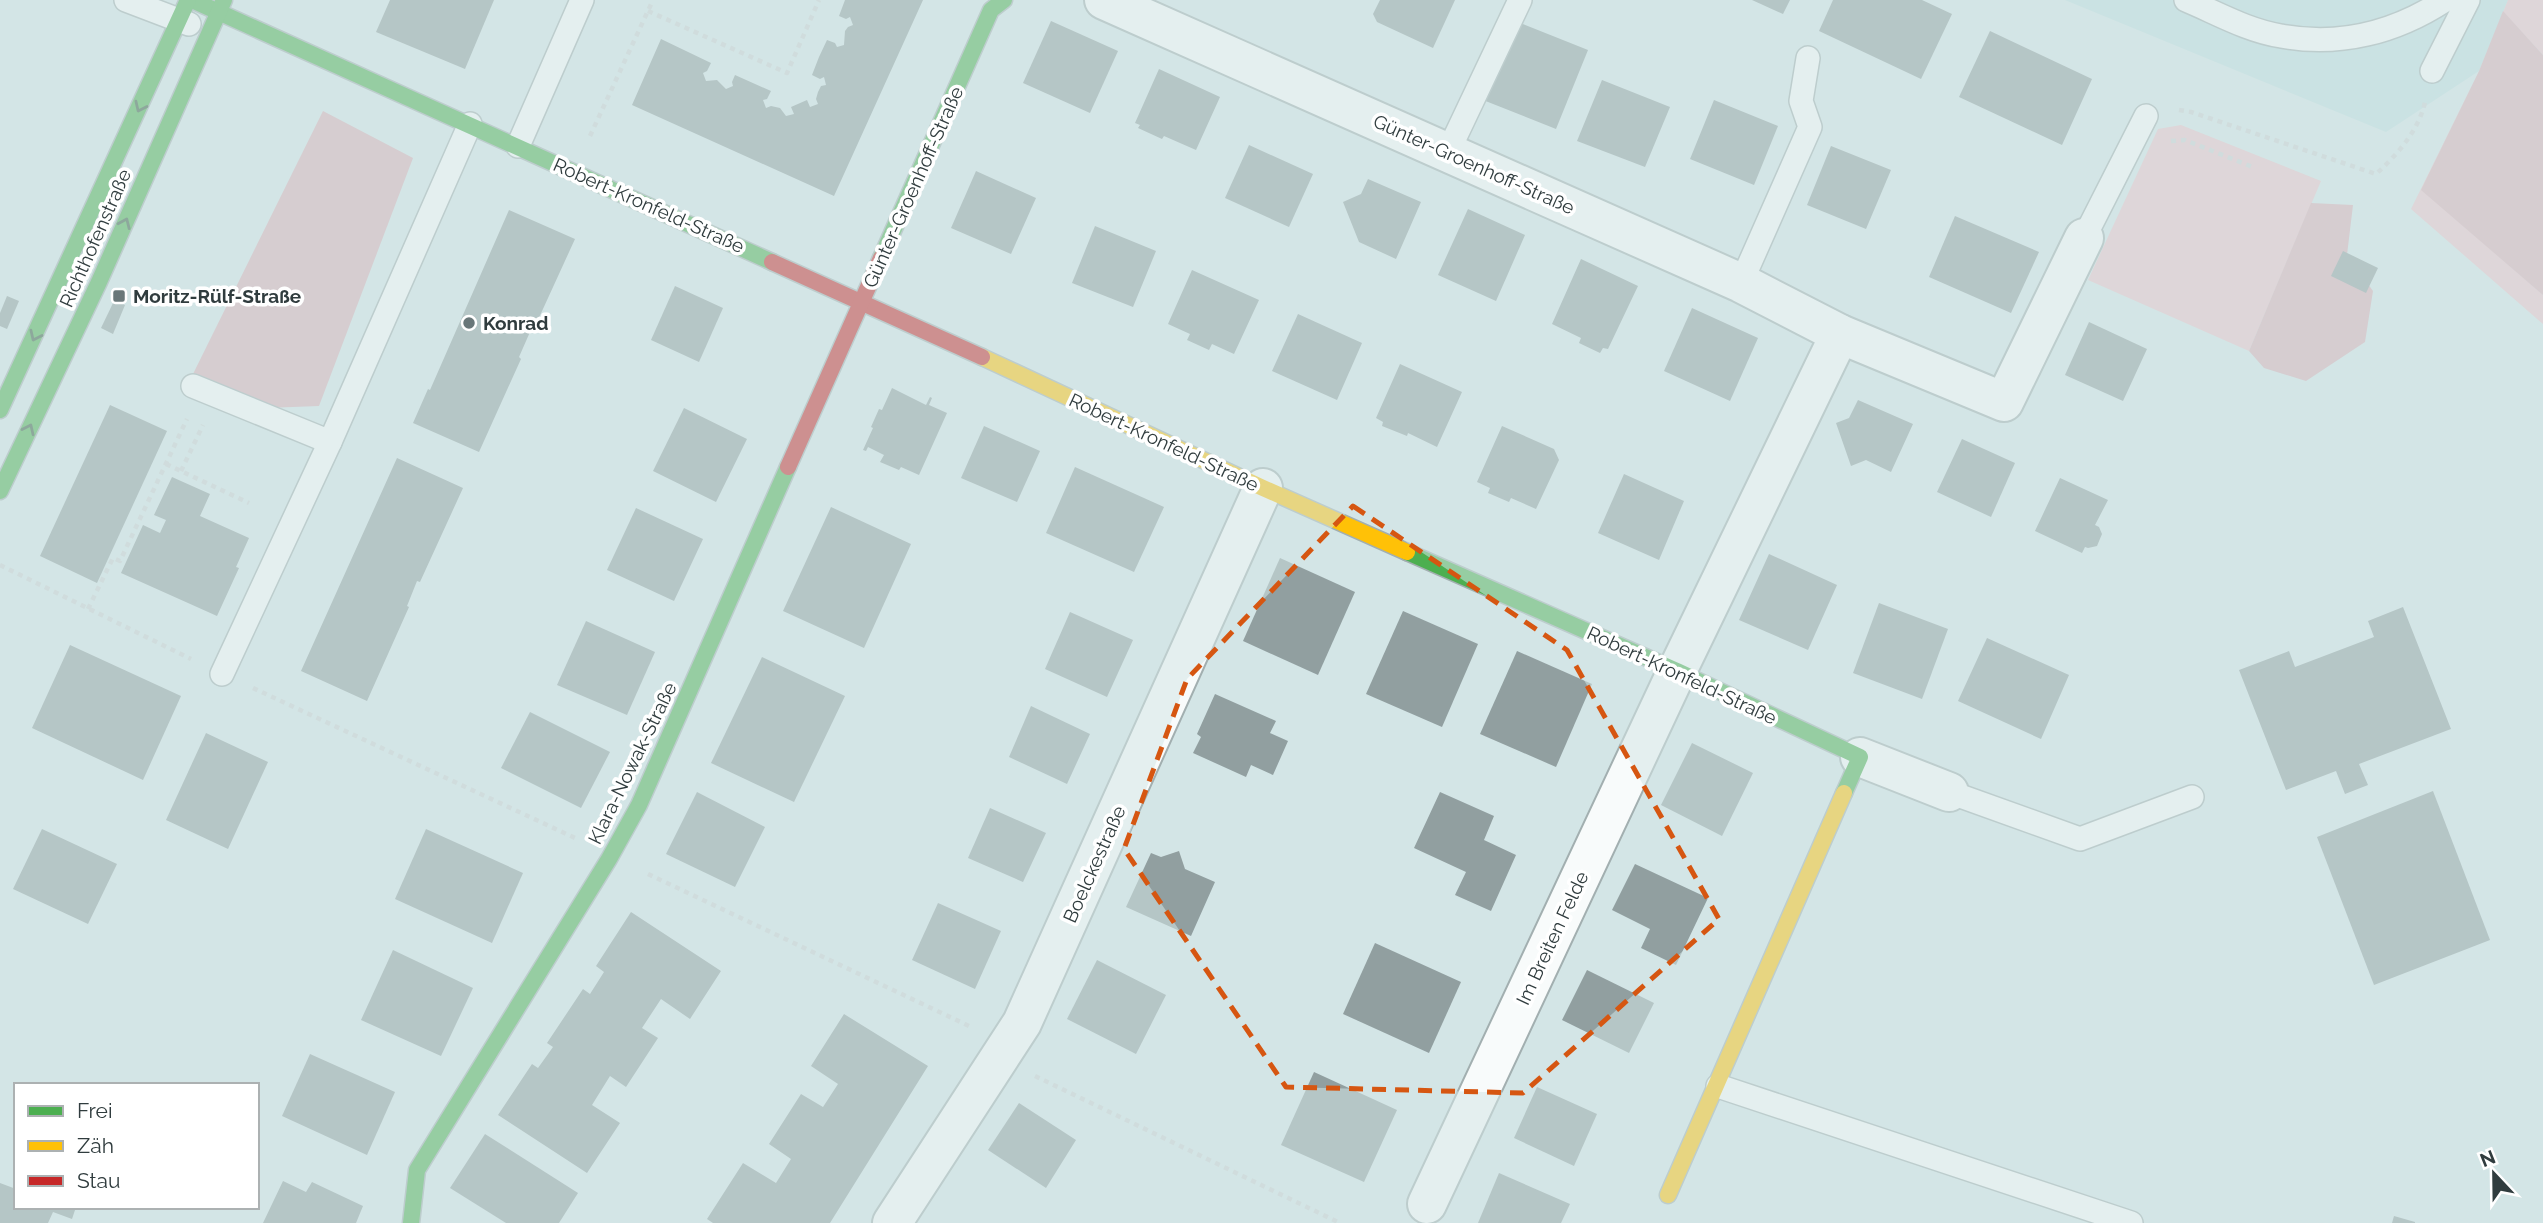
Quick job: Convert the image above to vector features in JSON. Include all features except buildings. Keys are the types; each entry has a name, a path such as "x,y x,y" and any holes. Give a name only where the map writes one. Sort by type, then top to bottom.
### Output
{"street":[{"name":"Günter-Groenhoff-Straße","path":"862,302 992,10 1004,0"},
{"name":"Günter-Groenhoff-Straße","path":"1104,0 1741,282 1840,334 2004,402 2084,238"},
{"name":"Robert-Kronfeld-Straße","path":"186,7 222,6 470,124 1263,488 1678,671 1860,757 1949,792"},
{"name":"Richthofenstraße","path":"0,491 99,282 222,6"},
{"name":"Richthofenstraße","path":"0,410 186,7"},
{"name":"Klara-Nowak-Straße","path":"411,1223 417,1170 609,859 639,805 862,302"},
{"path":"1678,671 1840,334"},
{"name":"Boelckestraße","path":"892,1223 1022,1023 1263,488"},
{"name":"Im Breiten Felde","path":"1427,1204 1678,671"},
{"path":"1668,1195 1860,757"}],"lane":[{"path":"126,0 186,7 209,33"},
{"path":"518,146 582,0"},
{"path":"1448,152 1520,0"},
{"path":"2186,0 2268,33 2316,39 2350,38 2375,33 2419,17 2445,0"},
{"path":"2432,71 2468,0"},
{"path":"160,61 173,58 184,62 190,77"},
{"path":"1741,282 1810,127 1801,101 1808,58"},
{"path":"2084,238 2147,116"},
{"path":"222,674 330,442 470,124"},
{"path":"204,391 330,442"},
{"path":"1949,792 2080,839 2192,797"},
{"path":"1718,1086 2131,1223"}],"path":[{"path":"574,171 653,0"},
{"path":"648,11 787,73 819,0"},
{"path":"2147,116 2160,107 2191,112 2376,174 2389,162 2421,119 2432,71"},
{"path":"2169,141 2185,140 2255,168"},
{"path":"88,608 113,558 120,561 204,391"},
{"path":"181,471 204,391"},
{"path":"166,464 249,503"},
{"path":"0,565 222,674"},
{"path":"998,1061 1340,1223"}],"highlighted area":[{"path":"1353,506 1567,650 1719,919 1523,1093 1286,1087 1124,849 1187,679"}],"shaded area":[{"path":"2065,0 2508,0 2479,71 2386,132"},
{"path":"2508,0 2543,0 2543,55 2503,12"},
{"path":"2503,11 2543,55 2543,295 2421,190 2479,71"},
{"path":"2479,71 2422,189 2543,295 2543,324 2411,209"},
{"path":"323,111 413,158 319,406 266,408 193,374"},
{"path":"2181,125 2321,181 2249,351 2088,280 2158,129"},
{"path":"2311,203 2353,205 2347,255 2373,291 2365,342 2306,381 2264,368 2249,351"}],"traffic: fast":[{"path":"0,410 188,0"},
{"path":"192,0 772,262"},
{"path":"0,491 99,282 224,0"},
{"path":"881,258 991,10 1004,0"},
{"path":"411,1223 417,1170 609,859 639,805 788,467"},
{"path":"1407,552 1677,671 1860,757 1844,793"}],"traffic: slow":[{"path":"982,357 1407,552"},
{"path":"1668,1195 1844,793"}],"traffic: jam":[{"path":"788,467 881,258"},
{"path":"772,262 982,357"}],"place":[{"name":"Moritz-Rülf-Straße","path":"119,296"},
{"name":"Konrad","path":"469,323"}]}
